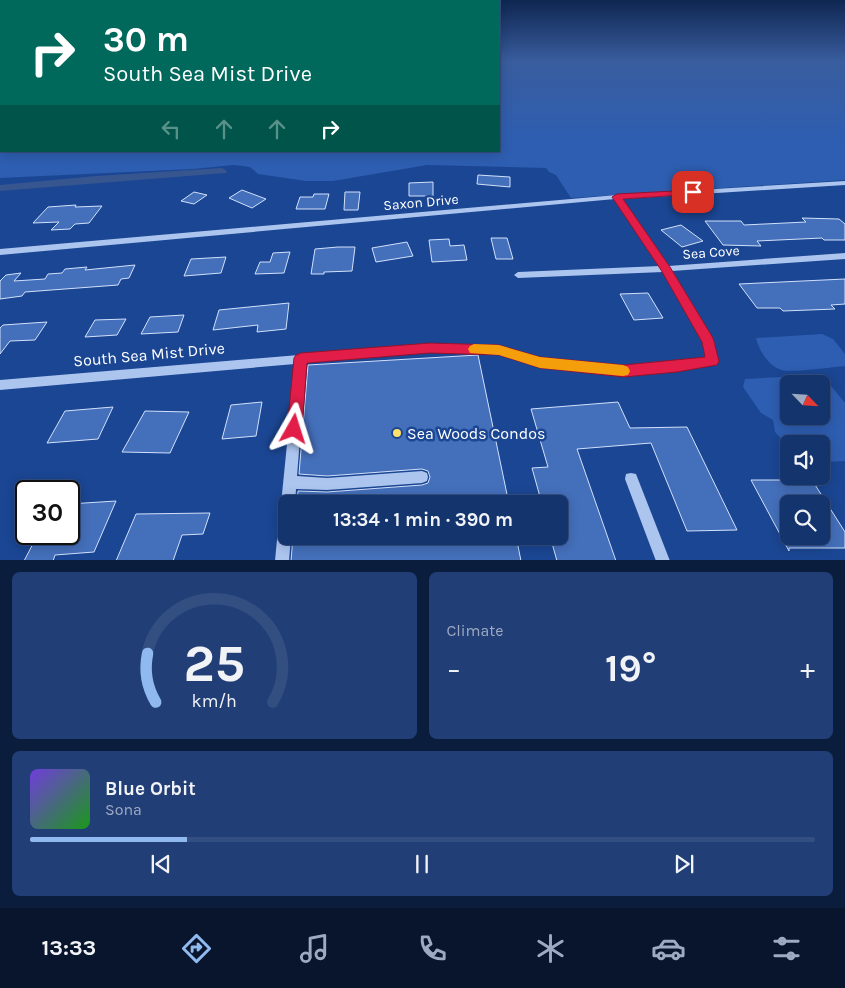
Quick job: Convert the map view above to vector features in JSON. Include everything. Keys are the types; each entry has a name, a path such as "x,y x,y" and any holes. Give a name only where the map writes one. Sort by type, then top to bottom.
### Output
{"street":[{"name":"Saxon Drive","path":"0,252 617,197 845,183"},
{"name":"South Sea Mist Drive","path":"0,385 430,348 499,350 540,363 624,371 677,367 712,361 709,342 666,269 617,197"},
{"name":"Sea Cove","path":"518,275 666,269 845,256"},
{"path":"289,495 301,358"},
{"path":"290,482 327,484 422,477"},
{"path":"631,479 663,560"},
{"path":"282,560 283,545"}],"shaded area":[{"path":"500,88 845,88 845,180 571,198 556,175 549,172 546,168 427,165 333,181 306,181 258,174 250,167 234,165 193,169 0,178 0,152 500,152"},
{"path":"822,334 833,339 845,354 845,366 782,370 765,357 756,338"},
{"path":"780,377 780,425 830,425 830,385 845,403 845,461 830,462 830,435 780,435 780,437 775,432 773,420 761,413 743,387 745,379"}],"building":[{"path":"478,175 510,177 510,187 477,184"},
{"path":"433,182 433,196 409,196 409,183"},
{"path":"242,190 266,199 252,208 229,198"},
{"path":"194,192 207,195 194,204 181,201"},
{"path":"345,192 360,192 358,210 344,210"},
{"path":"314,194 329,194 325,209 296,209 300,197 313,197"},
{"path":"76,205 75,207 102,206 89,223 75,224 70,229 51,230 59,222 33,223 48,207"},
{"path":"802,218 839,219 845,224 845,240 824,240 822,238 757,241 761,246 723,245 705,221 741,221 744,225 806,222"},
{"path":"681,225 703,241 682,247 661,230"},
{"path":"491,238 507,238 513,259 496,259"},
{"path":"449,239 450,246 464,245 467,260 432,262 429,240"},
{"path":"407,242 413,256 376,262 372,248"},
{"path":"355,247 352,271 311,274 315,249"},
{"path":"290,252 284,273 255,274 260,262 270,262 273,253"},
{"path":"226,257 221,273 184,276 191,259"},
{"path":"135,265 129,278 121,279 118,285 25,292 22,296 0,299 0,281 6,275 21,273 14,281 45,279 48,274 62,273 65,269 87,267 85,270"},
{"path":"845,279 845,304 831,305 835,309 783,311 780,308 757,308 739,284"},
{"path":"648,293 663,318 634,320 620,294"},
{"path":"289,303 286,329 257,332 258,325 213,330 219,310"},
{"path":"184,315 178,332 141,334 150,317"},
{"path":"126,319 117,335 85,337 95,320"},
{"path":"47,322 35,340 10,341 0,354 0,328 3,325"},
{"name":"Sea Woods Condos","path":"478,355 507,495 298,495 298,491 327,492 422,485 428,483 430,477 428,471 422,469 327,476 299,474 308,365"},
{"path":"262,402 256,436 222,439 231,405"},
{"path":"618,402 630,428 687,427 737,530 687,531 651,443 577,449 616,560 557,560 553,545 568,545 568,495 540,495 532,468 548,467 531,409"},
{"path":"113,407 98,439 47,443 65,411"},
{"path":"145,411 189,412 170,453 122,452"},
{"path":"751,480 780,480 780,485 815,485 822,495 780,495 780,534"},
{"path":"116,501 94,552 55,555 53,560 25,560 32,545 80,545 80,503"},
{"path":"830,508 845,532 845,548 789,548 789,551 786,545 830,545"},
{"path":"210,513 203,534 182,535 173,560 116,560 136,514"},
{"path":"292,545 518,545 521,560 291,560"}],"waterway":[{"path":"0,188 96,179 222,171"}],"slow traffic":[{"path":"474,349 499,350 540,363 623,371"}],"place":[{"name":"Sea Woods Condos","path":"397,433"}],"route":[{"path":"294,429 301,358 430,348 499,350 540,363 624,371 677,367 712,361 709,342 666,269 617,197 693,192"}]}
